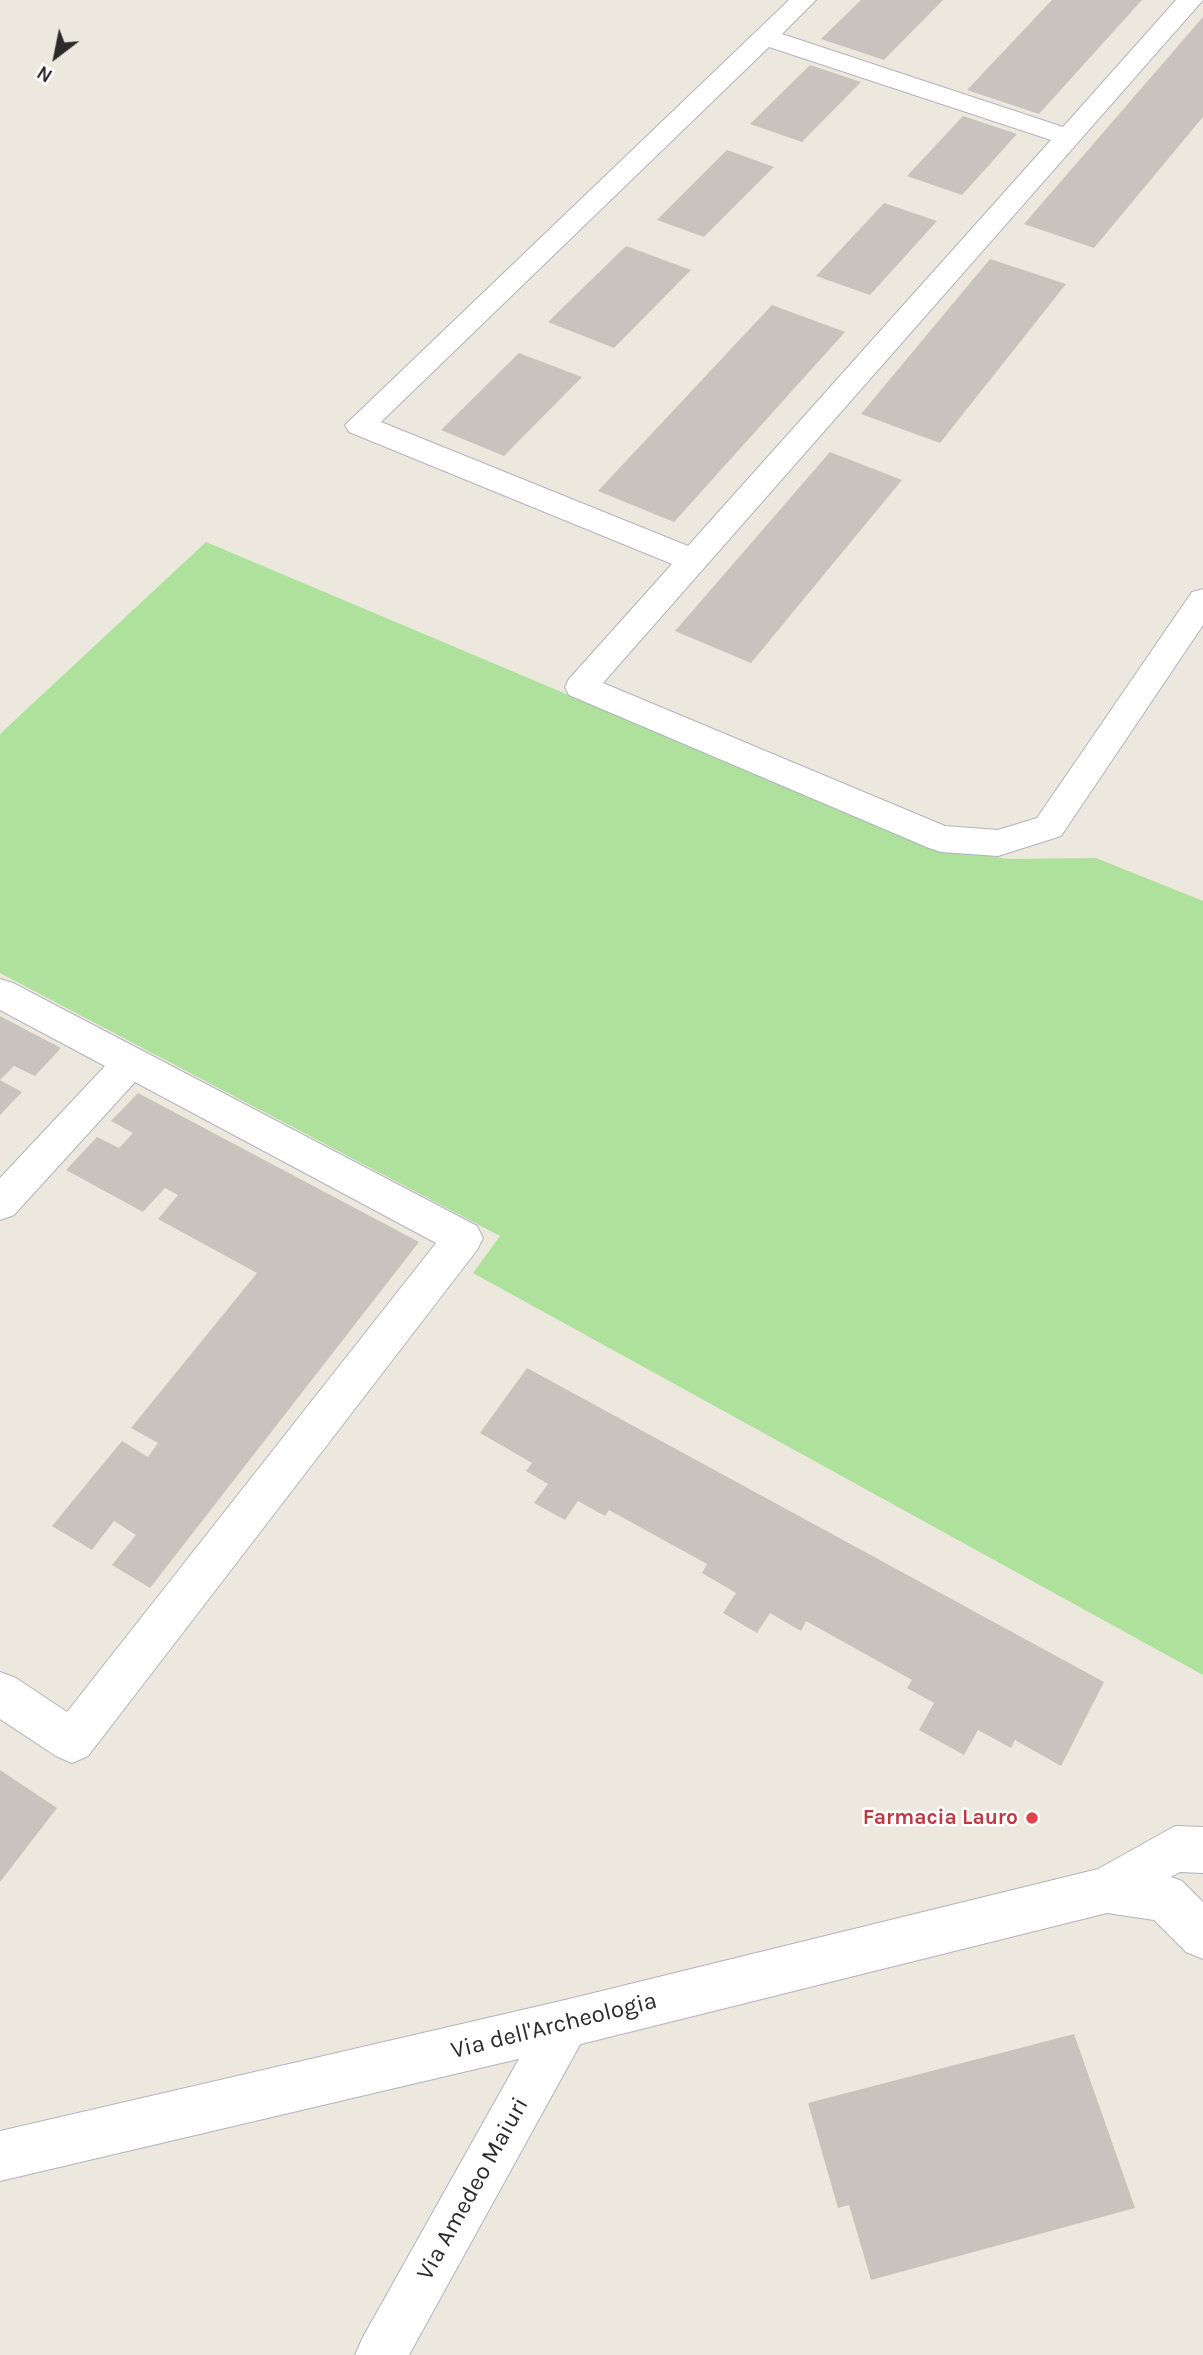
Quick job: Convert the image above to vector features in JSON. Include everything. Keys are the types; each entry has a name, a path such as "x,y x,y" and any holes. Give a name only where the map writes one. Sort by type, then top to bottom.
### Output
{"street":[{"path":"692,560 360,425 803,0"},
{"path":"1190,0 581,687 941,839 998,843 1049,827 1203,600"},
{"path":"765,37 1068,137"},
{"path":"0,993 463,1238 72,1741 0,1693"},
{"path":"0,1205 131,1062"},
{"path":"1107,1890 1194,1844"},
{"path":"1107,1890 1184,1900 1203,1935"},
{"name":"Via dell'Archeologia","path":"0,2156 565,2024 1107,1890"},
{"name":"Via Amedeo Maiuri","path":"381,2355 565,2024"}],"green space":[{"path":"206,542 924,845 1008,859 1096,858 1203,901 1203,1675 473,1273 500,1236 0,973 0,734"}],"building":[{"path":"861,0 943,0 884,60 821,39"},
{"path":"1052,0 1142,0 1039,114 967,90"},
{"path":"1203,17 1203,117 1094,248 1024,224"},
{"path":"810,65 861,82 802,142 750,124"},
{"path":"963,116 1017,134 962,195 907,176"},
{"path":"727,150 774,167 704,237 657,220"},
{"path":"884,203 937,221 870,295 816,276"},
{"path":"626,246 691,270 614,348 548,322"},
{"path":"990,259 1066,284 940,443 861,414"},
{"path":"772,305 845,332 674,522 598,491"},
{"path":"519,353 582,377 504,456 441,430"},
{"path":"830,452 902,480 751,663 675,631"},
{"path":"0,1016 61,1048 35,1076 14,1066 0,1080"},
{"path":"0,1080 22,1092 0,1115"},
{"path":"138,1093 419,1242 150,1588 112,1565 136,1535 114,1521 92,1550 52,1526 122,1441 148,1457 158,1443 131,1428 257,1273 158,1219 178,1195 165,1188 143,1212 66,1170 97,1137 119,1148 133,1133 111,1121"},
{"path":"527,1368 1104,1682 1061,1766 1015,1740 1011,1748 978,1730 964,1755 919,1730 934,1703 907,1688 912,1680 806,1621 801,1631 770,1613 757,1633 723,1613 736,1593 702,1573 707,1564 609,1510 605,1516 578,1501 565,1520 534,1503 548,1484 526,1471 532,1463 480,1433"},
{"path":"0,1770 57,1808 0,1882"},
{"path":"1074,2034 1135,2208 871,2280 849,2205 838,2208 808,2103"}],"place":[{"name":"Farmacia Lauro","path":"1032,1818"}]}
